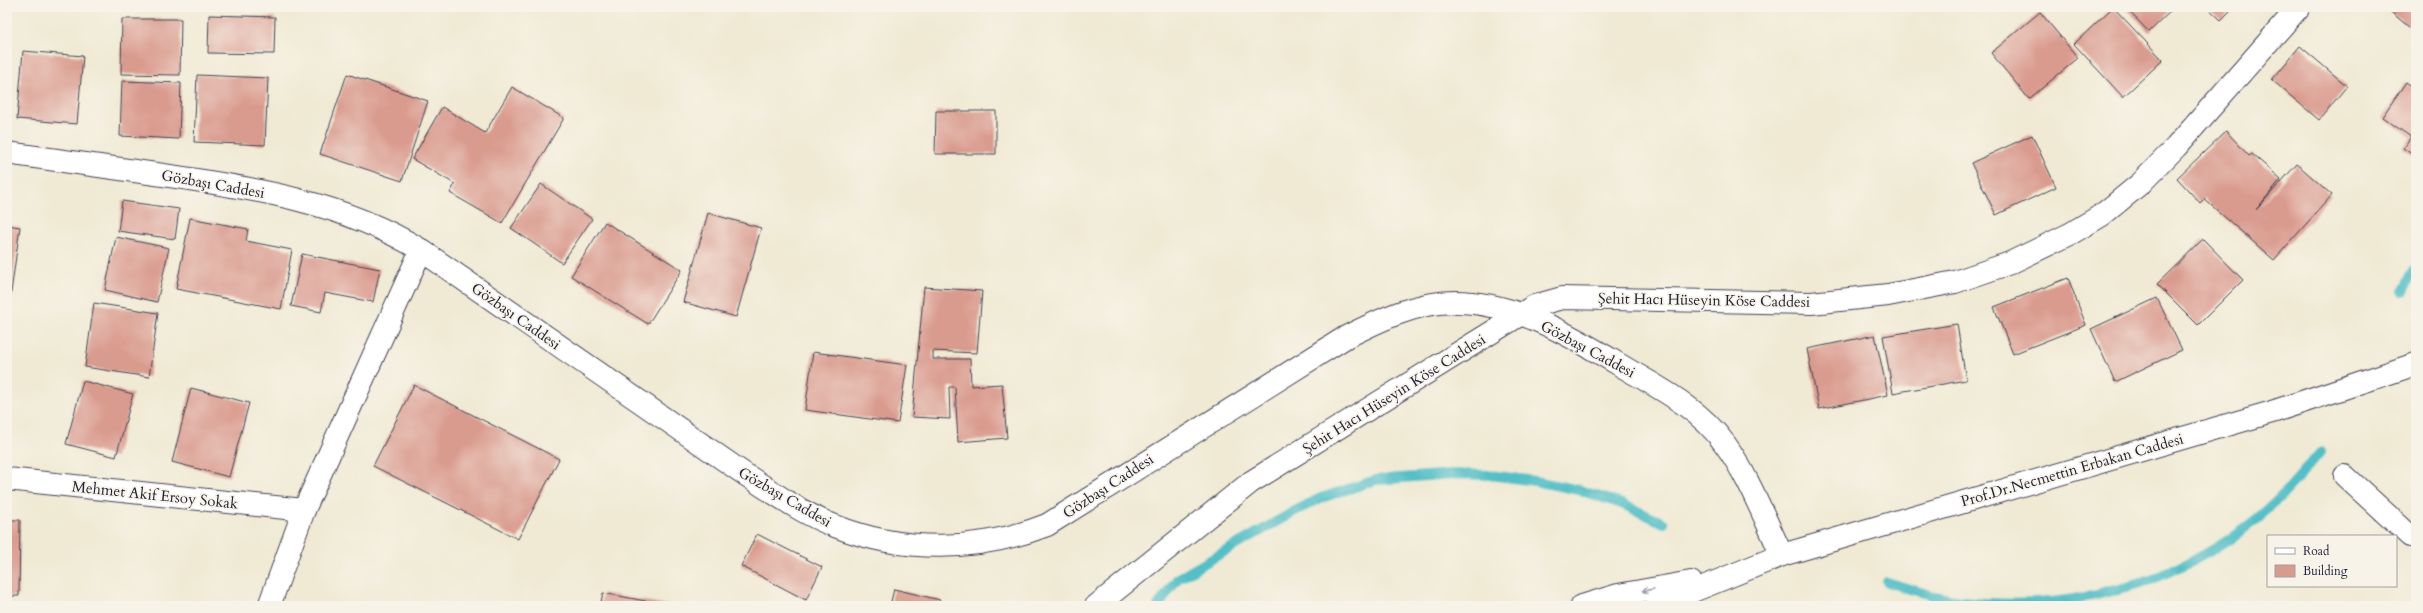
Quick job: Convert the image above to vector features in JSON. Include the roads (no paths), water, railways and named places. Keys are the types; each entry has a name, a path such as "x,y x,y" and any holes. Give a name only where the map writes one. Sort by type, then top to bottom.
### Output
{"street":[{"name":"Şehit Hacı Hüseyin Köse Caddesi","path":"1096,606 1250,482 1534,306 1562,298 1811,302 1888,295 1955,282 2010,263 2070,234 2102,215 2141,183 2176,147 2299,7"},
{"name":"Gözbaşı Caddesi","path":"7,153 244,187 332,208 370,222 421,250 746,475 799,508 833,526 875,540 909,546 951,546 989,542 1021,535 1047,525 1259,390 1346,337 1380,319 1416,308 1453,302 1483,303 1520,315 1569,335 1674,396 1705,422 1725,444 1741,471 1782,555"},
{"path":"269,606 304,510 421,250"},
{"name":"Prof.Dr.Necmettin Erbakan Caddesi","path":"1656,606 1782,555 2272,412 2416,364"},
{"path":"2345,476 2410,536 2416,536"},
{"name":"Mehmet Akif Ersoy Sokak","path":"7,479 304,510"},
{"name":"Prof.Dr.Necmettin Erbakan Caddesi","path":"1582,606 1618,595 1727,576"}],"waterway":[{"path":"2403,291 2416,266"},
{"path":"1887,582 1951,600 2000,604 2041,603 2080,598 2119,589 2157,577 2193,560 2228,540 2277,501 2320,452"},
{"path":"1158,606 1177,579 1295,511 1321,498 1376,480 1452,474 1490,475 1535,481 1579,490 1622,504 1664,523"}]}
